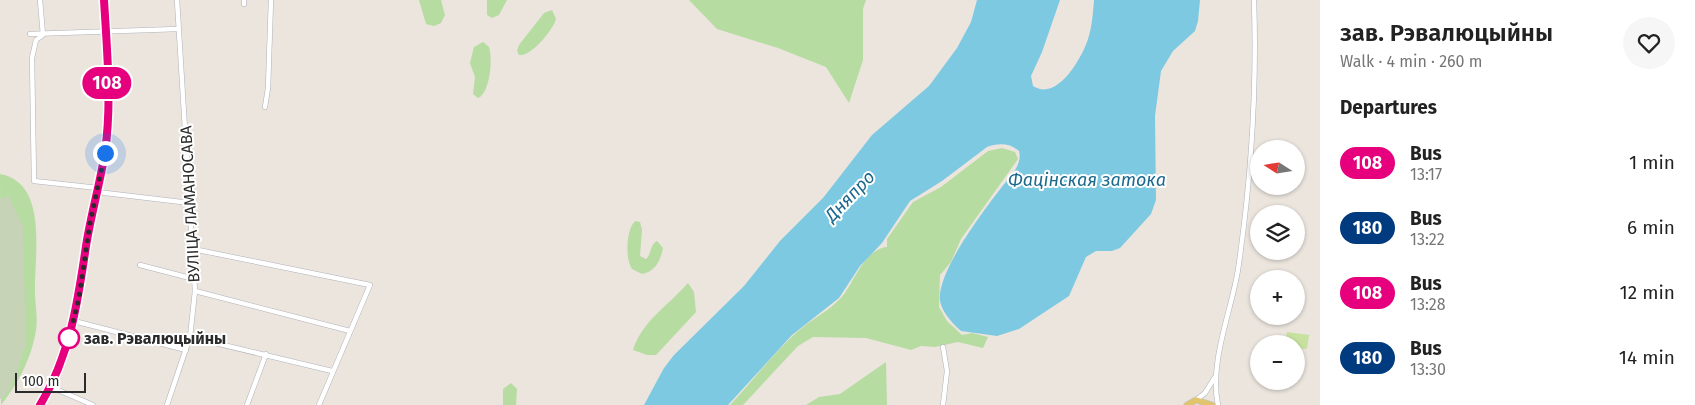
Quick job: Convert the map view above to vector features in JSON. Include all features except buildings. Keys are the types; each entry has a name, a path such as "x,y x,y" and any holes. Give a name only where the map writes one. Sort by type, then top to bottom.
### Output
{"main road":[{"path":"1187,405 1196,400 1212,405"}],"street":[{"path":"40,0 42,35"},
{"path":"40,405 51,387 74,321 107,132 104,0"},
{"name":"ВУЛІЦА ЛАМАНОСАВА","path":"167,405 190,337 195,292 177,0"},
{"path":"265,106 268,88 271,0"},
{"path":"1196,400 1206,393 1215,376 1237,272 1248,198 1253,88 1254,0"},
{"path":"30,34 178,29"},
{"path":"42,35 36,40 32,58 34,181 190,203"},
{"path":"193,249 370,285 319,405"},
{"path":"140,265 194,279"},
{"path":"195,292 350,331"},
{"path":"74,321 186,350"},
{"path":"190,337 332,371"},
{"path":"943,347 947,371 944,405"},
{"path":"247,405 266,354"},
{"path":"1215,376 1218,405"},
{"path":"51,387 93,405"}],"green space":[{"path":"419,0 441,0 445,15 441,23 434,26 426,24"},
{"path":"487,0 507,0 499,15 492,18 487,15"},
{"path":"689,0 866,0 863,9 863,60 849,103 826,67 778,48 717,29"},
{"path":"552,10 556,19 546,36 529,52 519,55 517,51 519,45 544,13"},
{"path":"483,42 489,47 490,67 488,83 482,95 478,98 473,94 475,77 470,63 474,47"},
{"path":"1002,148 1015,152 1018,159 961,239 951,262 940,275 939,307 947,321 962,335 972,333 988,337 983,348 958,342 935,347 921,346 911,350 866,338 813,337 798,346 743,405 730,405 794,335 841,298 867,258 880,249 887,247 887,239 913,202 941,187 988,151"},
{"path":"0,174 16,180 26,191 32,206 36,223 35,291 37,321 34,340 23,370 1,405"},
{"path":"9,196 23,226 26,346 11,389 0,399 0,199"},
{"path":"635,221 640,222 642,230 640,256 646,259 653,244 657,241 663,248 657,265 647,273 642,274 632,269 628,259 628,238"},
{"path":"688,283 694,292 696,312 656,355 647,355 633,350 649,322"},
{"path":"1287,332 1309,335 1307,349 1305,349 1305,335 1286,335"},
{"path":"886,362 887,405 806,405 819,397 840,394"},
{"path":"511,383 517,389 516,405 503,405 503,389"}],"water":[{"path":"977,0 1060,0 1042,52 1031,76 1033,86 1042,89 1051,88 1059,83 1067,76 1080,57 1089,34 1094,0 1200,0 1195,31 1173,51 1161,71 1155,116 1156,200 1151,214 1120,248 1112,251 1096,251 1086,257 1069,296 1019,329 997,336 961,331 948,317 941,304 941,288 946,274 963,242 1014,171 1020,156 1019,151 1012,146 1000,144 987,147 942,181 910,201 882,243 860,266 839,298 792,335 728,405 644,405 664,368 674,355 744,286 780,241 823,198 872,135 929,86 957,48 971,22"}],"bus line":[{"name":"108","path":"40,405 51,387 60,365 74,321 90,223 105,153 108,104 104,0"}],"place":[{"name":"зав. Рэвалюцыйны","path":"69,338"}],"route":[{"path":"69,338 79,298 90,223 105,153"}],"water label":[{"name":"Фацінская затока","path":"1087,180"},
{"name":"Дняпро","path":"850,196"}]}
